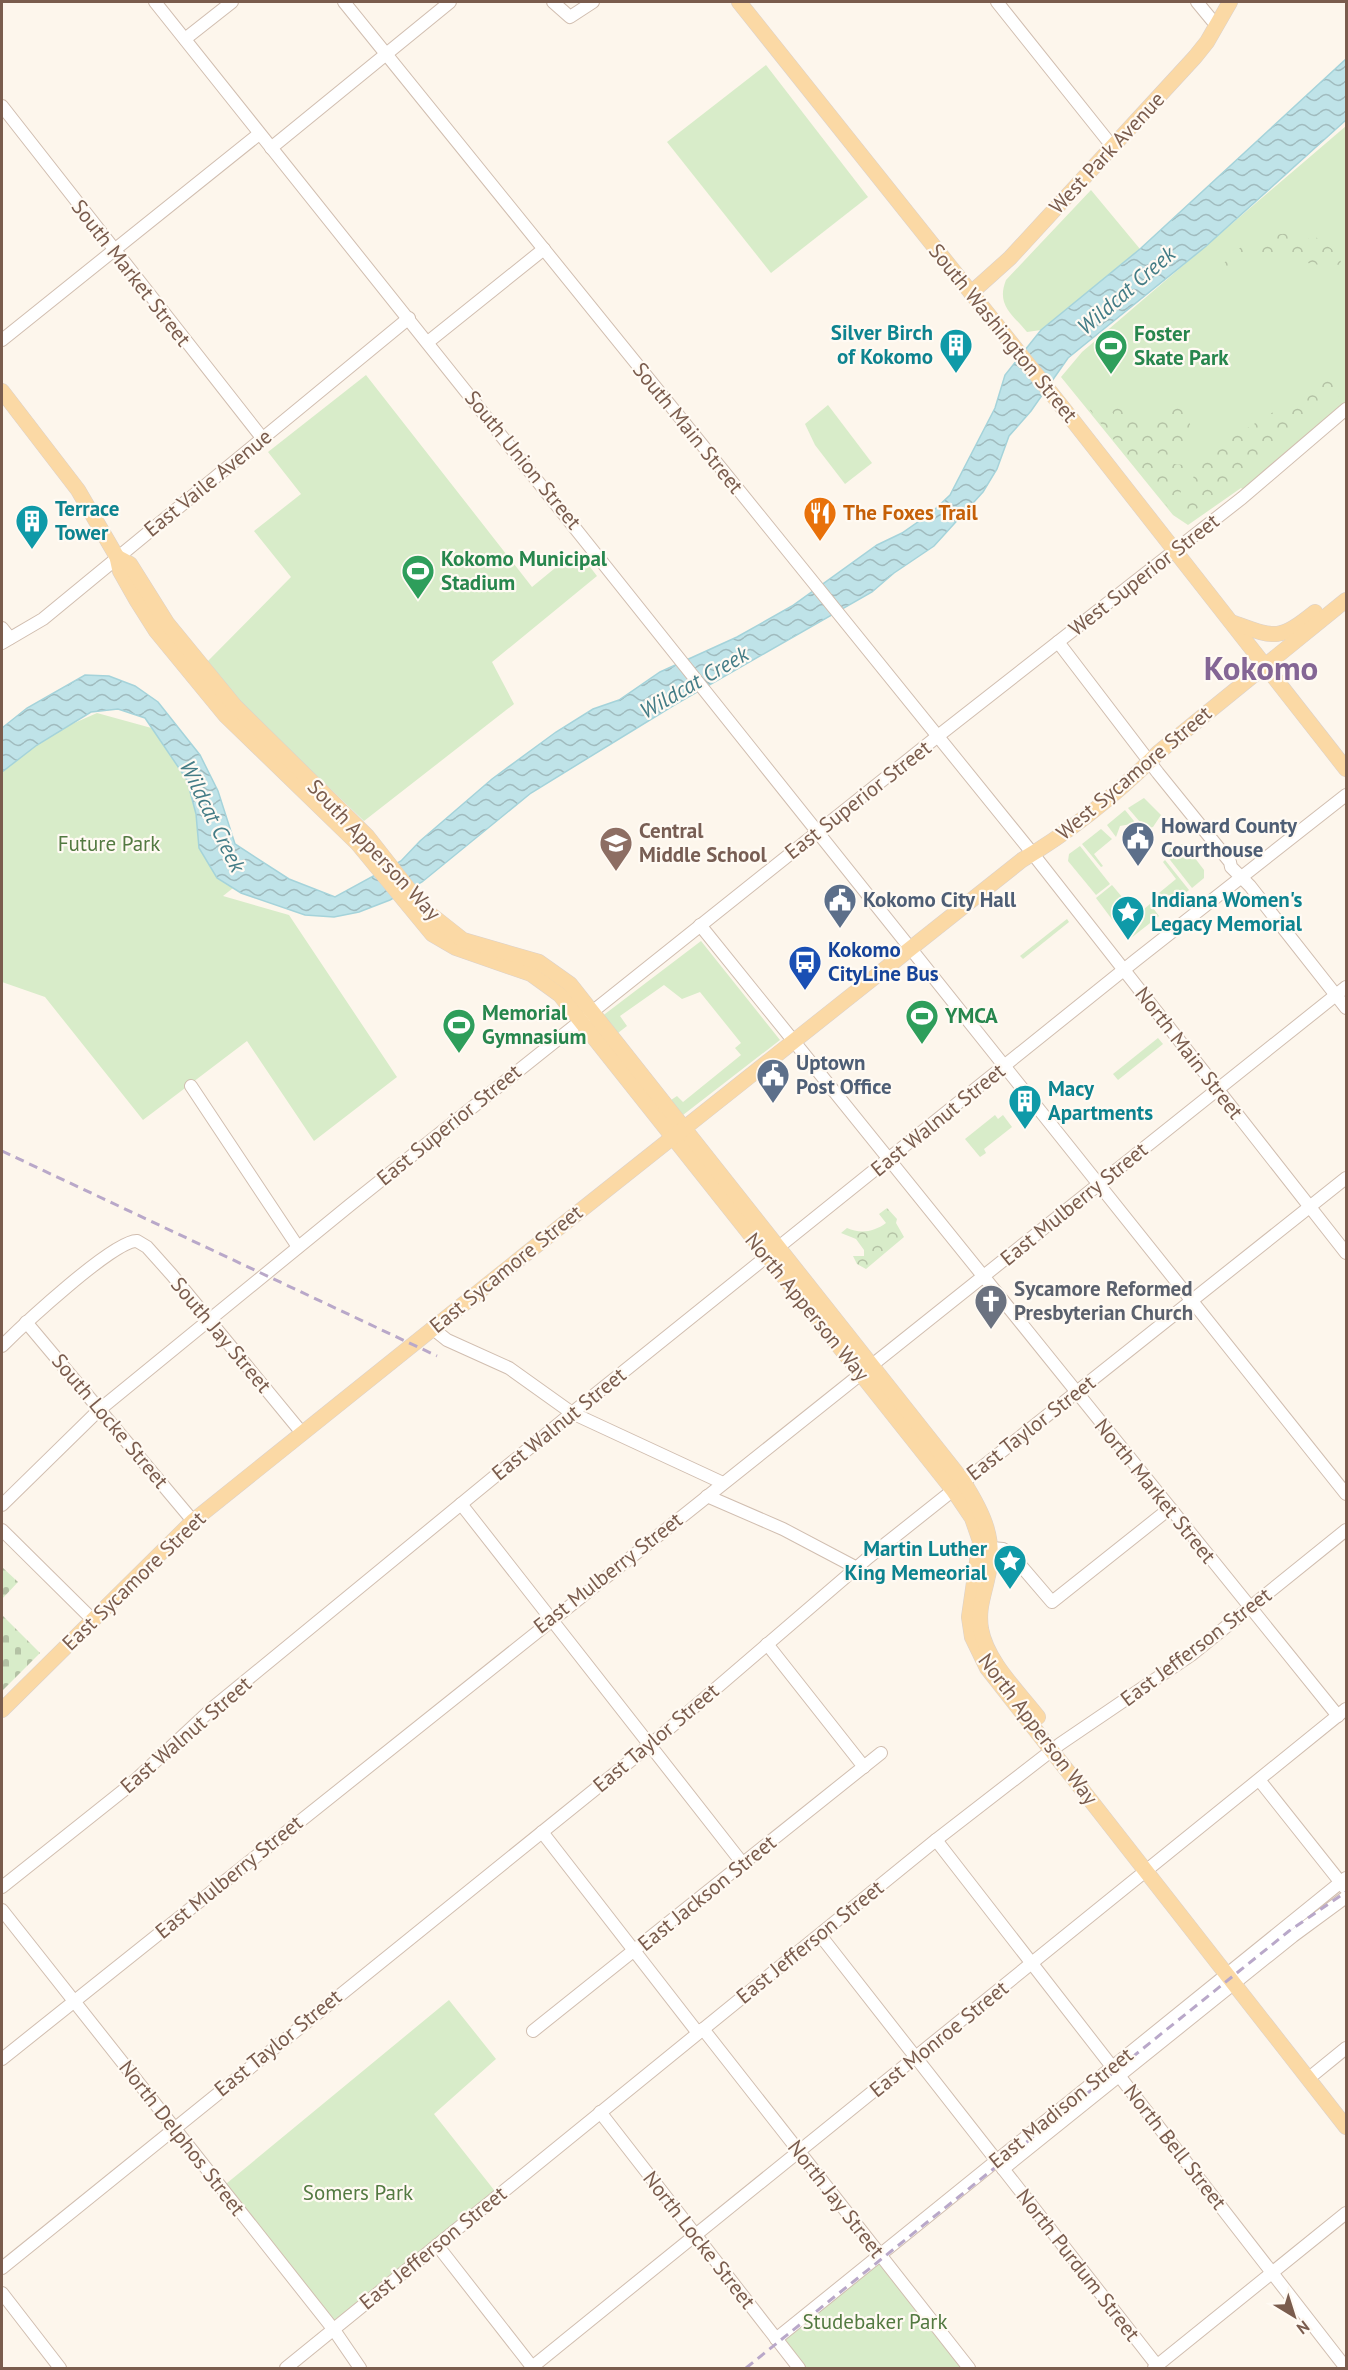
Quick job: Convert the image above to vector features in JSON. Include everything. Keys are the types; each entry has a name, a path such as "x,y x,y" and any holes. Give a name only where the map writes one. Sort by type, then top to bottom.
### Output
{"main road":[{"name":"South Washington Street","path":"739,2 1347,769"},
{"name":"West Park Avenue","path":"971,293 1010,258 1195,57 1230,2"},
{"name":"South Apperson Way","path":"2,391 78,490 117,557 130,564 167,623 235,706 365,843 421,914 463,940 539,962 570,984 585,1016 677,1133"},
{"path":"1230,621 1258,633 1281,634 1347,595"},
{"name":"West Sycamore Street","path":"1033,854 1143,770 1150,761 1347,600"},
{"name":"East Sycamore Street","path":"2,1710 193,1521 677,1133 1033,854"},
{"name":"North Apperson Way","path":"677,1133 958,1486 982,1511 986,1547 969,1604 972,1637 987,1668 1056,1747 1347,2115"},
{"name":"North Apperson Way","path":"1235,1976 1347,2127"}],"street":[{"name":"South Union Street","path":"155,2 1347,1494"},
{"path":"185,39 232,2"},
{"name":"South Main Street","path":"344,2 1033,854"},
{"path":"271,148 450,2"},
{"path":"553,2 570,17 593,2"},
{"path":"997,2 1112,146"},
{"path":"1197,2 1216,25"},
{"name":"South Market Street","path":"2,106 263,439"},
{"path":"2,340 259,134"},
{"path":"428,342 544,249"},
{"name":"East Vaile Avenue","path":"6,640 43,619 409,318"},
{"name":"West Superior Street","path":"938,736 1175,550 1347,409"},
{"path":"2,628 6,640"},
{"path":"1058,642 1230,862 1231,867 1242,877 1347,1008"},
{"name":"East Superior Street","path":"2,1505 99,1410 208,1320 585,1016 938,736"},
{"name":"East Walnut Street","path":"2,1887 129,1786 215,1706 572,1413 1124,970 1347,795"},
{"name":"North Main Street","path":"1033,854 1347,1253"},
{"path":"700,925 793,1041"},
{"name":"East Mulberry Street","path":"2,2059 551,1618 1347,987"},
{"name":"North Market Street","path":"793,1041 1169,1509 1342,1713"},
{"path":"191,1086 298,1247"},
{"name":"East Taylor Street","path":"2,2268 650,1744 856,1568 1347,1178"},
{"name":"South Jay Street","path":"26,1322 120,1246 137,1241 147,1247 302,1433"},
{"path":"2,1346 26,1322"},
{"name":"South Locke Street","path":"26,1322 193,1521"},
{"path":"432,1328 447,1340 509,1368 572,1413 723,1483"},
{"path":"707,1496 783,1529 856,1568"},
{"path":"461,1504 743,1864"},
{"path":"986,1547 1010,1553 1052,1602 1169,1509"},
{"path":"2,1530 92,1619"},
{"name":"East Jefferson Street","path":"286,2368 936,1840 1056,1747 1191,1655 1347,1530"},
{"path":"767,1644 864,1767"},
{"name":"East Monroe Street","path":"532,2368 1342,1713"},
{"name":"East Jackson Street","path":"533,2031 881,1753"},
{"path":"1260,1781 1344,1884"},
{"name":"North Jay Street","path":"542,1832 634,1951 800,2152 969,2368"},
{"name":"North Bell Street","path":"936,1840 1347,2368"},
{"name":"East Madison Street","path":"776,2339 880,2255 1116,2072 1344,1884"},
{"name":"East Madison Street","path":"1235,1976 1347,1898"},
{"name":"North Delphos Street","path":"2,1910 334,2330 360,2368"},
{"name":"North Purdum Street","path":"820,1935 1156,2368"},
{"path":"1314,2074 1347,2048"},
{"name":"North Locke Street","path":"600,2112 799,2368"},
{"path":"1156,2368 1347,2212"},
{"path":"437,2245 532,2368"},
{"path":"2,2293 60,2368"}],"green space":[{"path":"766,65 868,197 771,273 667,142"},
{"path":"1346,126 1346,404 1246,491 1241,488 1188,525 1173,515 1061,377 1082,352"},
{"path":"1091,190 1140,249 1041,330 1027,332 1004,303 1003,289 1006,280"},
{"path":"1294,233 1304,241 1314,236 1340,255 1341,264 1323,265 1284,259 1268,261 1256,256 1256,245 1264,239"},
{"path":"1242,246 1249,252 1246,262 1234,268 1225,267 1223,264"},
{"path":"1335,374 1346,376 1346,390 1232,484 1185,517 1196,465 1236,435"},
{"name":"Kokomo Municipal Stadium","path":"366,375 532,587 577,550 597,576 492,662 514,704 364,821 233,696 206,663 291,577 254,531 301,494 268,452"},
{"path":"1119,401 1129,407 1137,421 1151,422 1157,419 1159,409 1177,401 1184,409 1190,424 1193,437 1191,446 1179,455 1170,455 1160,454 1140,445 1128,434 1112,412"},
{"path":"828,405 872,463 845,484 815,445 805,424"},
{"path":"1093,405 1096,405 1123,439 1143,454 1169,463 1185,465 1178,509 1171,511 1090,410"},
{"name":"Future Park","path":"97,713 166,732 243,880 223,896 289,915 397,1077 314,1141 247,1041 143,1120 45,997 2,982 2,768 31,742"},
{"path":"1144,798 1161,815 1153,827 1146,829 1128,808"},
{"path":"1125,810 1147,837 1146,843 1131,824 1120,826 1116,837 1107,825"},
{"path":"1101,829 1112,839 1094,854 1103,866 1101,867 1082,844"},
{"path":"1179,844 1185,845 1204,870 1204,878 1192,888 1167,856 1170,848"},
{"path":"1080,846 1110,884 1096,895 1068,861 1069,854"},
{"path":"1165,860 1189,890 1178,899 1176,891 1172,896 1163,897 1159,893 1176,879 1163,862"},
{"path":"1112,885 1137,915 1150,904 1159,916 1131,938 1126,938 1096,898"},
{"path":"1067,919 1069,922 1023,959 1020,956"},
{"path":"701,941 780,1040 683,1115 678,1116 601,1017","holes":["664,985 682,999 700,992 741,1043 735,1048 741,1055 683,1102 677,1096 671,1100 618,1033 627,1026 620,1016"]},
{"path":"1158,1038 1163,1044 1118,1080 1113,1074"},
{"path":"995,1115 998,1119 1003,1115 1012,1127 984,1149 986,1153 980,1157 965,1139"},
{"path":"887,1208 897,1219 896,1223 904,1237 866,1269 857,1264 853,1256 864,1256 864,1250 856,1239 841,1233 847,1228 862,1231 881,1226 886,1223 879,1214"},
{"path":"2,1567 18,1582 2,1599"},
{"path":"2,1615 40,1653 2,1691"},
{"name":"Somers Park","path":"449,2000 496,2059 434,2114 498,2195 334,2330 221,2188"},
{"name":"Studebaker Park","path":"882,2259 969,2368 799,2368 776,2339"}],"water":[{"name":"Wildcat Creek","path":"1346,59 1346,120 1205,247 1068,358 1031,411 1009,436 997,469 983,492 934,546 894,573 872,592 676,704 531,793 422,882 390,900 359,912 334,917 305,915 241,893 217,878 199,848 196,814 187,780 145,718 118,709 91,712 37,745 2,772 2,728 27,708 85,675 109,676 135,686 158,702 200,755 218,791 235,844 289,879 335,897 401,861 420,841 492,779 556,732 593,709 619,700 660,672 737,637 792,606 877,545 902,533 932,512 950,495 995,408 1005,375 1041,330 1140,249"}],"railway":[{"path":"2,1151 437,1356"},
{"path":"746,2368 1289,1931 1346,1892"}],"place":[{"name":"Silver Birch of Kokomo","path":"956,374"},
{"name":"Foster Skate Park","path":"1111,375"},
{"name":"The Foxes Trail","path":"820,542"},
{"name":"Terrace Tower","path":"32,550"},
{"name":"Kokomo Municipal Stadium","path":"418,600"},
{"name":"Howard County Courthouse","path":"1138,867"},
{"name":"Central Middle School","path":"616,872"},
{"name":"Kokomo City Hall","path":"840,929"},
{"name":"Indiana Women's Legacy Memorial","path":"1128,941"},
{"name":"Kokomo CityLine Bus","path":"805,991"},
{"name":"YMCA","path":"922,1045"},
{"name":"Memorial Gymnasium","path":"459,1054"},
{"name":"Uptown Post Office","path":"773,1104"},
{"name":"Macy Apartments","path":"1025,1130"},
{"name":"Sycamore Reformed Presbyterian Church","path":"991,1330"},
{"name":"Martin Luther King Memeorial","path":"1010,1590"}],"district":[{"name":"Kokomo","path":"1261,668"}]}
